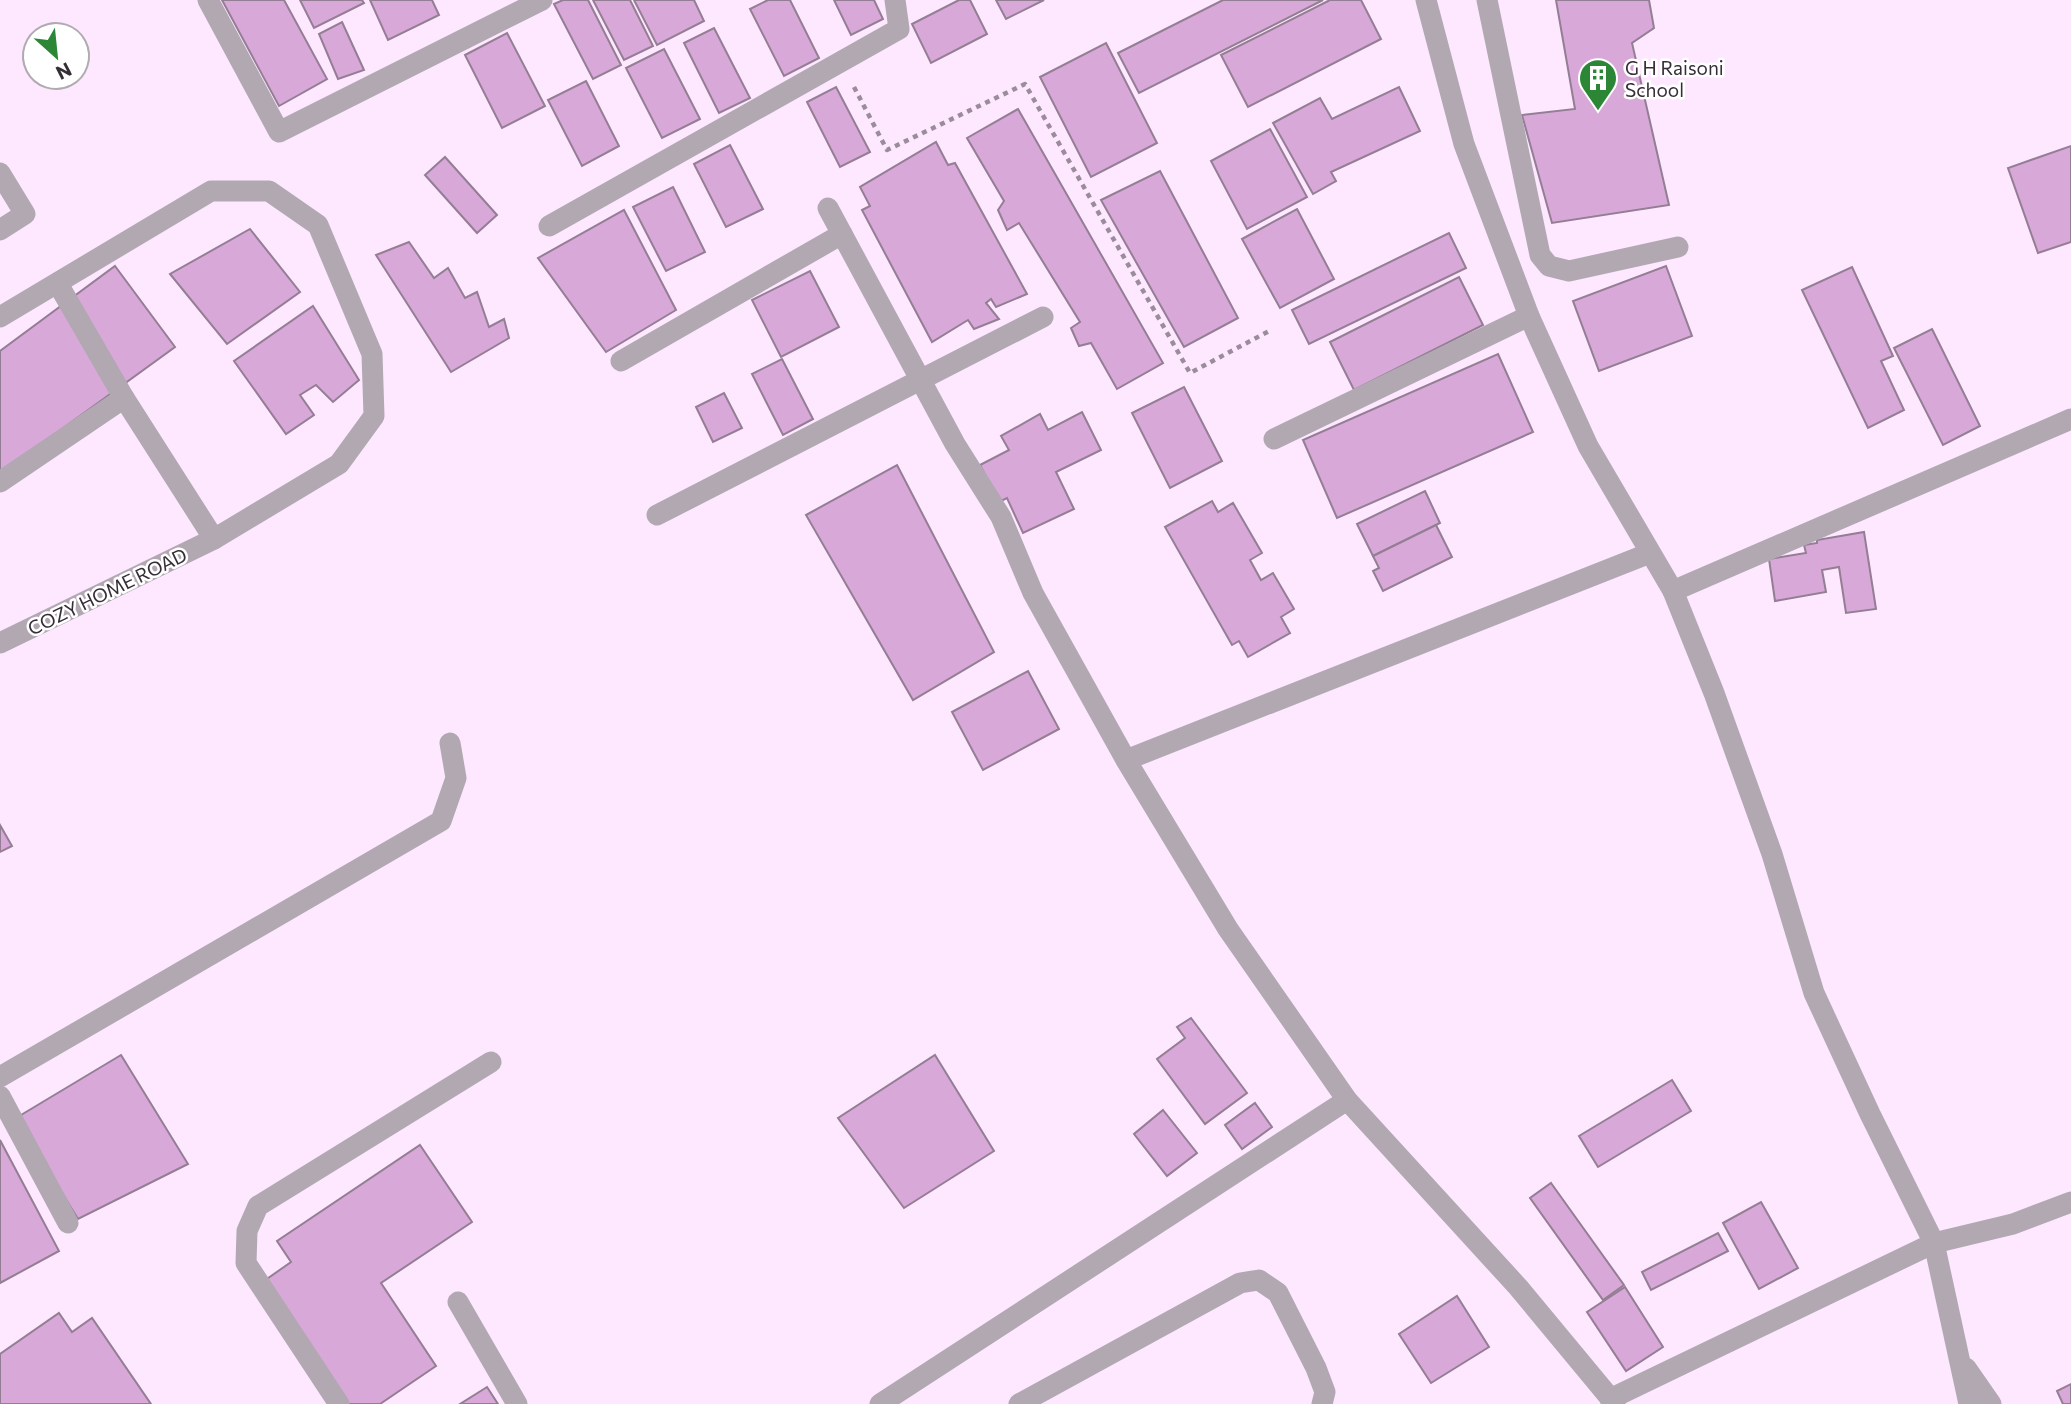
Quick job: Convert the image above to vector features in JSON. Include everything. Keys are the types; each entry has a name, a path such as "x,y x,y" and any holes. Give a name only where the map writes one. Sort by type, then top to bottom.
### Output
{"street":[{"path":"208,0 279,132 542,0"},
{"path":"549,226 900,29 895,0"},
{"path":"1426,0 1464,144 1530,316 1588,446 1673,591 1714,693 1772,854 1814,993 1934,1243 1969,1404"},
{"path":"1487,0 1540,255 1549,266 1569,271 1678,247"},
{"path":"0,173 25,214 0,230"},
{"name":"COZY HOME ROAD","path":"0,317 211,191 269,191 318,225 372,354 374,416 339,464 215,539 0,643"},
{"path":"828,208 955,444 1002,517 1032,593 1126,760 1228,929 1347,1100 1518,1287 1612,1401 1934,1243 2013,1224 2071,1202"},
{"path":"621,361 842,234"},
{"path":"58,284 124,398 215,539"},
{"path":"1274,439 1530,316"},
{"path":"657,516 1043,317"},
{"path":"0,482 124,398"},
{"path":"1673,591 2071,419"},
{"path":"1126,760 1650,553"},
{"path":"0,1077 441,821 456,778 450,743"},
{"path":"339,1404 246,1263 247,1231 258,1206 491,1062"},
{"path":"0,1096 68,1223"},
{"path":"880,1404 1347,1100"},
{"path":"1019,1404 1240,1283 1259,1280 1279,1293 1316,1368 1325,1392 1322,1404"},
{"path":"458,1302 517,1404"},
{"path":"1959,1358 1990,1404"}],"path":[{"path":"841,62 887,150 1026,84 1190,373 1271,330"}],"building":[{"path":"222,0 284,0 327,79 279,106"},
{"path":"300,0 362,0 364,3 314,28"},
{"path":"370,0 432,0 439,15 388,40"},
{"path":"563,0 588,0 621,65 593,79 554,4"},
{"path":"593,0 630,0 653,46 624,60"},
{"path":"634,0 694,0 704,21 657,45"},
{"path":"768,0 790,0 819,58 784,76 750,9"},
{"path":"834,0 874,0 883,19 851,35"},
{"path":"959,0 970,0 987,34 931,63 912,24"},
{"path":"996,0 1044,0 1006,19"},
{"path":"1223,0 1323,0 1139,93 1118,53"},
{"path":"1330,0 1361,0 1381,39 1248,107 1221,55"},
{"name":"G H Raisoni School","path":"1556,0 1649,0 1654,28 1632,43 1669,205 1552,223 1522,115 1575,109"},
{"path":"342,22 364,70 338,79 319,34"},
{"path":"714,28 750,98 719,113 684,43"},
{"path":"507,33 545,106 502,128 465,55"},
{"path":"1106,43 1157,143 1091,177 1040,77"},
{"path":"664,49 700,119 662,138 626,68"},
{"path":"586,81 619,146 582,166 548,100"},
{"path":"836,87 870,152 840,167 807,102"},
{"path":"1399,87 1420,131 1331,172 1336,181 1313,194 1273,123 1320,98 1332,119"},
{"path":"1018,109 1163,363 1117,389 1091,343 1079,346 1071,328 1080,322 1019,223 1007,230 998,210 1004,201 967,138"},
{"path":"1270,129 1307,197 1247,229 1211,161"},
{"path":"936,142 948,165 955,163 1027,294 996,307 991,299 986,303 999,319 974,329 968,320 932,342 862,210 870,206 860,187"},
{"path":"730,145 763,209 726,227 694,164"},
{"path":"2071,146 2071,242 2038,253 2008,168"},
{"path":"445,157 497,215 477,233 425,175"},
{"path":"1160,171 1238,318 1184,347 1101,200"},
{"path":"673,187 705,252 666,271 633,207"},
{"path":"1297,209 1334,279 1280,308 1242,239"},
{"path":"624,210 676,310 606,352 538,258"},
{"path":"250,229 300,292 227,344 170,274"},
{"path":"1449,233 1466,268 1309,344 1292,310"},
{"path":"409,242 434,278 448,268 465,298 477,292 489,327 504,319 509,338 451,372 376,255"},
{"path":"115,266 175,347 0,474 0,351"},
{"path":"1666,266 1692,336 1599,371 1573,301"},
{"path":"1852,267 1893,356 1881,361 1904,410 1868,428 1802,290"},
{"path":"810,271 839,327 781,357 752,300"},
{"path":"1459,277 1483,325 1354,390 1330,342"},
{"path":"313,306 359,380 333,402 316,385 300,395 314,415 286,434 234,361"},
{"path":"1932,329 1980,426 1943,445 1894,348"},
{"path":"1498,354 1533,432 1337,518 1303,440"},
{"path":"782,359 813,419 783,435 752,374"},
{"path":"1184,387 1222,461 1170,488 1132,413"},
{"path":"724,393 742,428 713,442 696,407"},
{"path":"1082,412 1101,450 1056,472 1074,509 1023,533 1007,498 999,502 980,465 1009,450 1001,436 1040,414 1048,430"},
{"path":"897,465 994,652 913,700 806,515"},
{"path":"1425,491 1440,523 1373,556 1357,524"},
{"path":"1212,501 1218,512 1233,503 1262,553 1250,560 1261,580 1273,573 1294,609 1281,617 1290,633 1248,657 1239,641 1232,645 1165,527"},
{"path":"1436,525 1452,557 1383,591 1373,571 1379,568 1373,556"},
{"path":"1864,532 1876,609 1846,613 1839,567 1822,570 1826,592 1775,601 1769,559 1806,553 1804,545 1817,543 1817,540"},
{"path":"1028,671 1059,729 983,770 952,712"},
{"path":"0,825 12,846 0,852"},
{"path":"1191,1018 1247,1093 1205,1124 1157,1059 1185,1038 1177,1027"},
{"path":"121,1055 188,1164 78,1219 16,1118"},
{"path":"935,1055 994,1151 904,1208 838,1118"},
{"path":"1672,1080 1691,1111 1598,1167 1579,1136"},
{"path":"1255,1103 1272,1127 1242,1149 1225,1125"},
{"path":"1163,1110 1197,1153 1167,1176 1134,1134"},
{"path":"0,1140 59,1251 0,1283"},
{"path":"420,1145 472,1222 381,1283 436,1366 380,1404 347,1404 264,1281 291,1262 277,1241"},
{"path":"1551,1183 1624,1285 1603,1300 1530,1198"},
{"path":"1761,1202 1798,1268 1759,1289 1723,1223"},
{"path":"1718,1233 1728,1251 1651,1290 1642,1272"},
{"path":"1625,1287 1663,1347 1626,1371 1587,1312"},
{"path":"1457,1296 1489,1347 1431,1383 1399,1334"},
{"path":"59,1313 72,1332 92,1318 151,1404 0,1404 0,1354"},
{"path":"2071,1384 2071,1404 2063,1404 2057,1391"},
{"path":"487,1387 498,1404 460,1404"}],"place":[{"name":"G H Raisoni School","path":"1598,112"}]}
